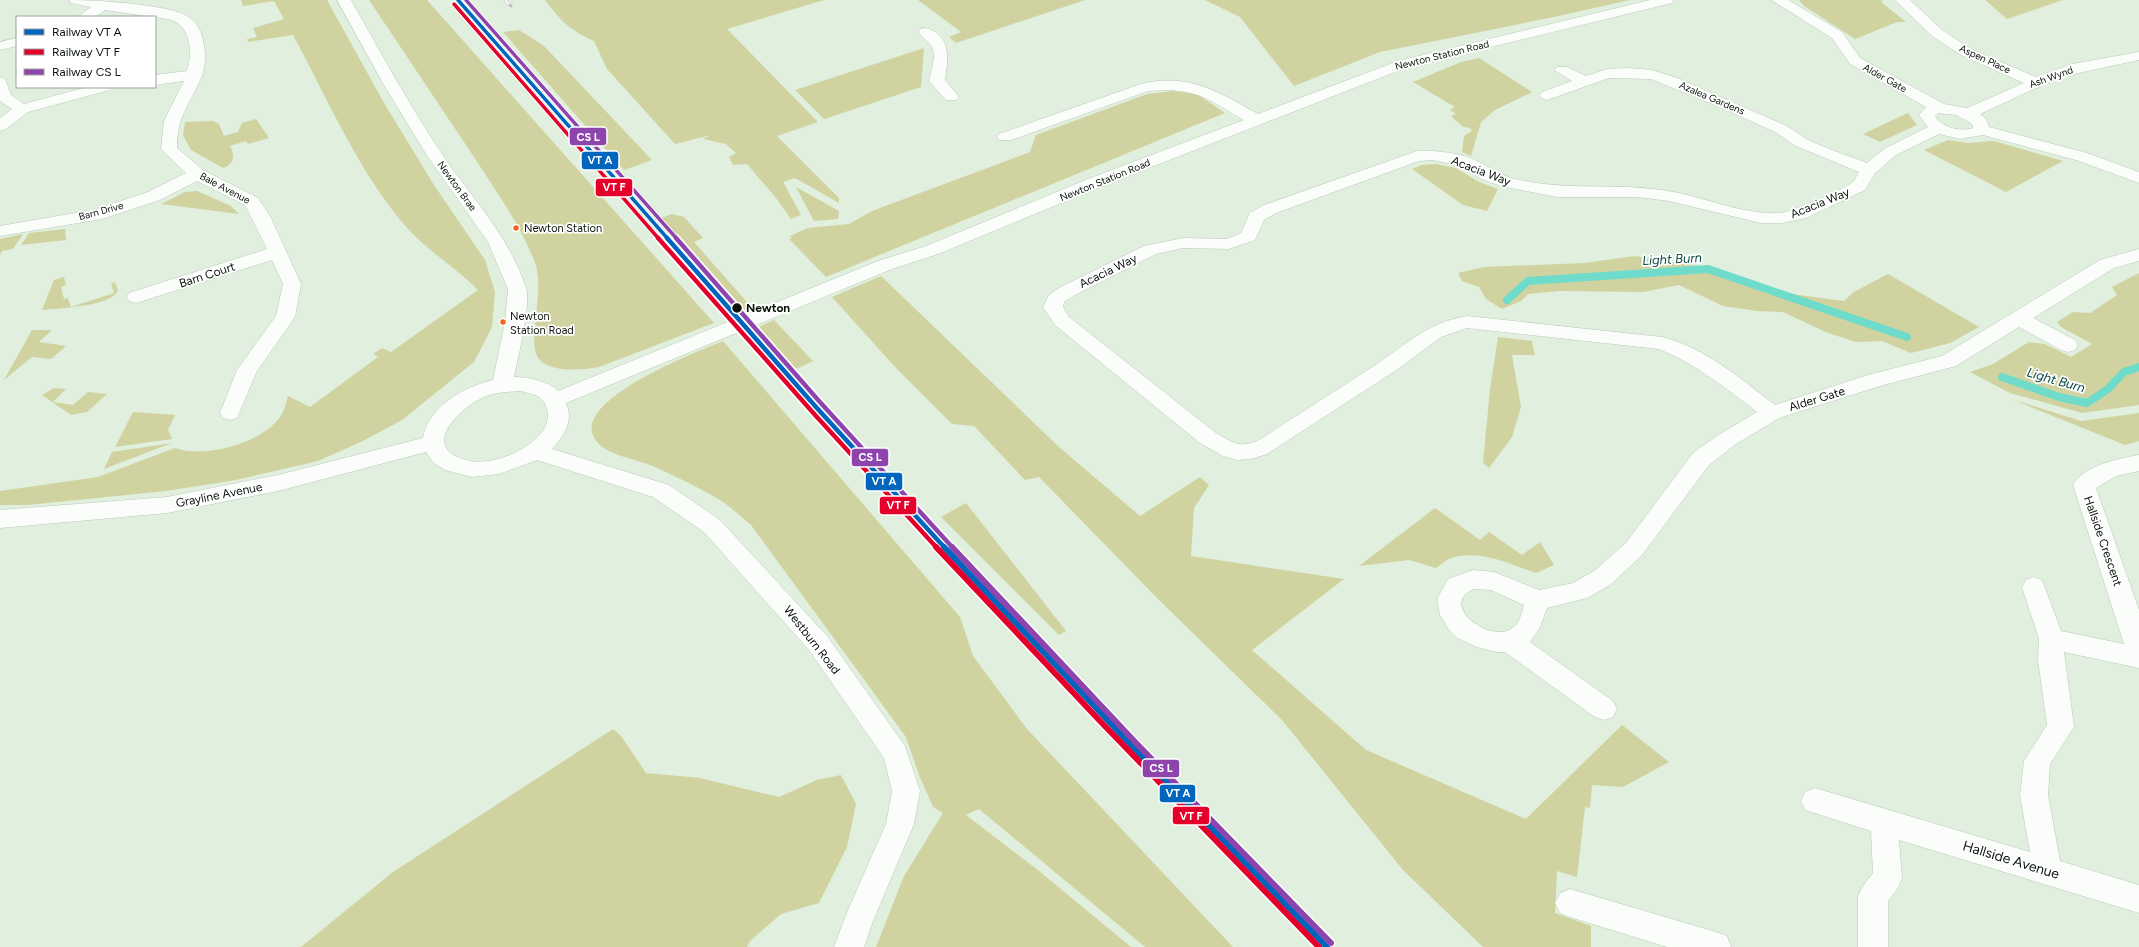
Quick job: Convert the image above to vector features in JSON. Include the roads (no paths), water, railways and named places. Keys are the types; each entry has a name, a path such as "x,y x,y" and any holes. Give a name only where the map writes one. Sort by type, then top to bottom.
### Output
{"street":[{"path":"76,0 103,6"},
{"name":"Newton Brae","path":"344,0 392,85 436,157 497,242 517,289 515,322 502,385"},
{"name":"Newton Station Road","path":"555,400 878,268 932,250 1094,183 1403,64 1667,0"},
{"name":"Alder Gate","path":"1778,0 1837,35 1855,61 1940,108"},
{"name":"Aspen Place","path":"1902,0 1937,33 1966,52 2035,82"},
{"path":"87,16 103,6"},
{"name":"Bale Avenue","path":"103,6 164,14 183,19 192,31 198,48 195,75 173,117 169,133 169,149 197,174 252,202 278,252 292,284 285,317 247,370 230,413"},
{"path":"925,32 938,41 941,48 937,81 951,96"},
{"path":"0,46 16,42"},
{"name":"Ash Wynd","path":"1968,114 2035,82 2072,69 2139,56"},
{"path":"1562,70 1583,81"},
{"name":"Azalea Gardens","path":"1547,95 1583,81 1607,74 1629,73 1658,77 1781,129 1802,143 1826,154 1869,170"},
{"path":"156,80 195,75"},
{"path":"0,82 4,97 22,109"},
{"path":"1004,137 1146,87 1170,84 1195,87 1216,95 1256,120"},
{"path":"0,126 22,109 100,88"},
{"path":"1982,130 1980,122 1968,114 1954,109 1933,109 1927,115 1928,119 1939,128 1949,132 1969,135 1982,130 2119,168 2139,178"},
{"name":"Acacia Way","path":"1772,413 1705,362 1684,350 1662,343 1467,322 1449,324 1428,334 1397,360 1269,444 1253,452 1232,453 1208,438 1062,321 1053,307 1056,299 1066,292 1150,250 1183,243 1229,244 1249,236 1256,217 1270,209 1417,156 1432,155 1450,158 1472,165 1501,179 1533,188 1557,192 1638,192 1669,196 1761,218 1782,218 1800,214 1859,186 1869,170 1890,152 1939,128"},
{"name":"Barn Drive","path":"0,231 96,215 154,196 197,174"},
{"name":"Barn Court","path":"136,297 278,252"},
{"name":"Alder Gate","path":"1538,600 1579,591 1602,578 1634,549 1701,459 1728,439 1772,413 1875,380 1949,361 2107,264 2139,255"},
{"path":"2020,318 2068,345"},
{"path":"520,384 542,389 555,400 560,414 556,428 548,440 518,461 503,466 476,470 456,467 439,457 433,443 435,427 449,409 472,394 502,385 520,384"},
{"name":"Grayline Avenue","path":"0,519 167,505 278,483 433,443"},
{"name":"Westburn Road","path":"534,451 624,478 661,491 712,526 818,643 896,754 906,791 900,824 858,920 849,947"},
{"name":"Hallside Crescent","path":"2051,639 2139,656 2135,634 2084,485 2110,469 2139,463"},
{"path":"1473,579 1494,581 1538,600 1523,634 1509,641 1488,641 1467,632 1453,617 1449,599 1456,586 1473,579"},
{"path":"2034,586 2051,639 2051,660 2061,727 2037,761 2034,795 2047,870"},
{"path":"1509,641 1604,709"},
{"name":"Hallside Avenue","path":"1815,801 2139,899"},
{"path":"1873,947 1873,896 1888,878 1884,821"},
{"path":"1570,903 1716,947"}],"waterway":[{"name":"Light Burn","path":"1507,300 1528,281 1708,269 1907,337"},
{"name":"Light Burn","path":"2002,377 2059,397 2087,403 2108,389 2124,372 2139,367"}],"railway":[{"path":"505,0 511,6"}],"place":[{"name":"Newton Station","path":"516,228"},
{"name":"Newton","path":"737,308"},
{"name":"Newton Station Road","path":"503,322"}]}
